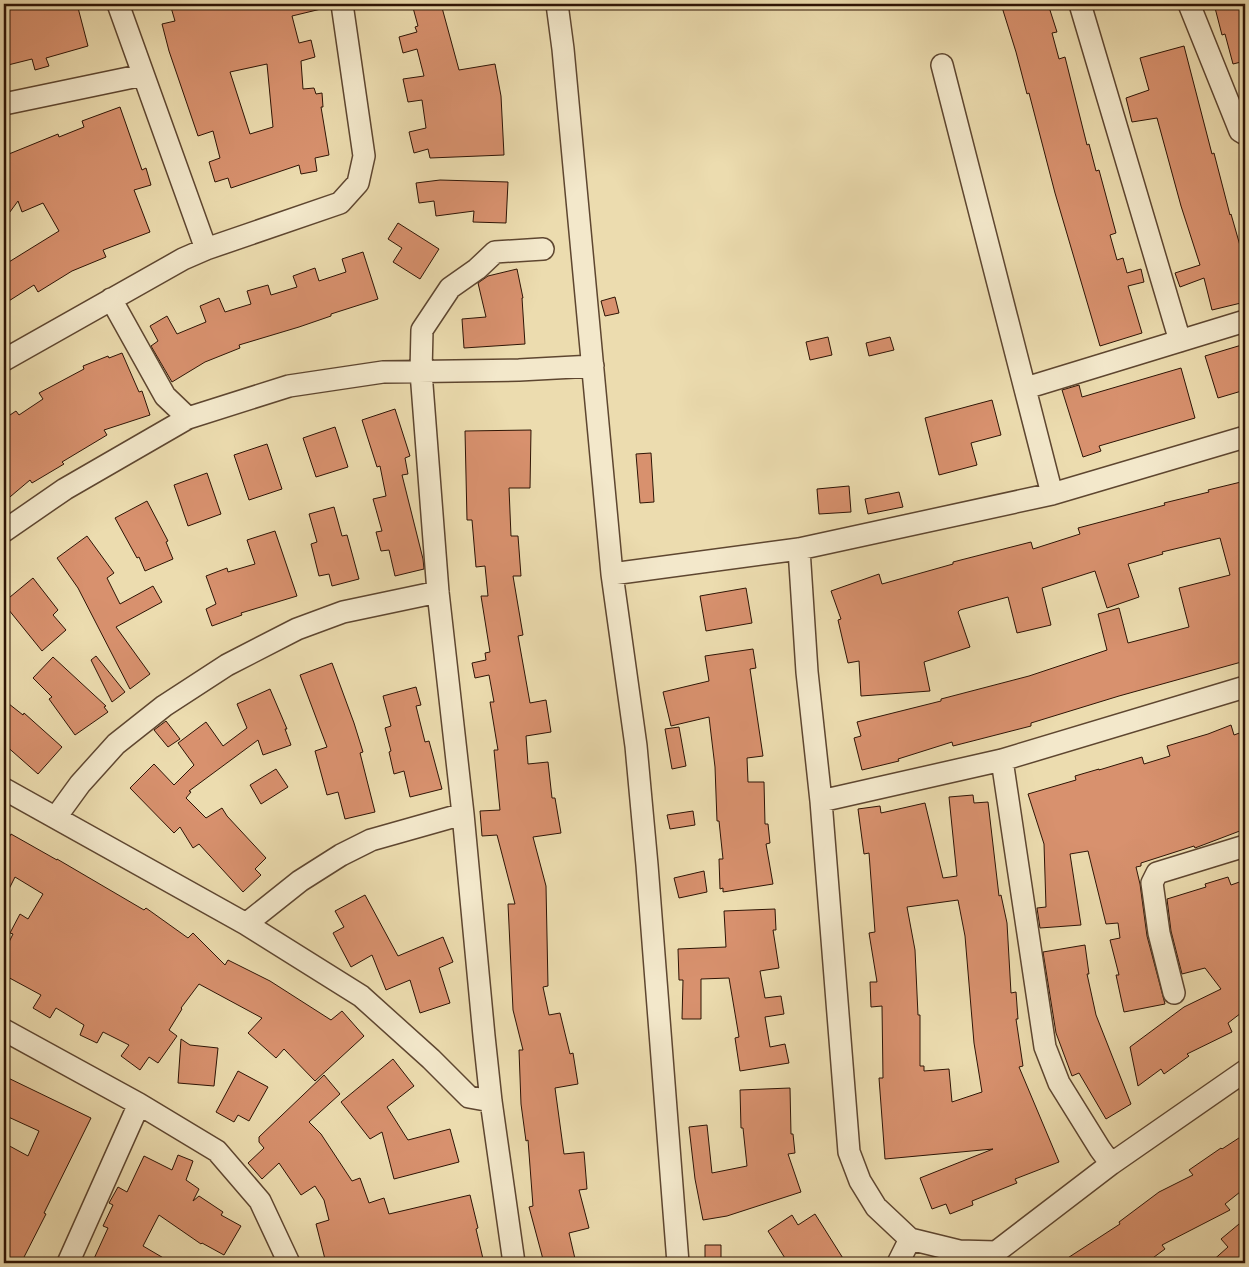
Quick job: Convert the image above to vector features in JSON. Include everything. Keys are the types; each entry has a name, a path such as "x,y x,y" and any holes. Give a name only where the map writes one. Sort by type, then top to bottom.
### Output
{"street":[{"path":"118,4 206,249"},
{"path":"4,360 183,259 206,249 340,203 358,183 364,156 342,4"},
{"path":"557,4 594,366 612,574 636,746 678,1263"},
{"path":"1080,4 1180,341"},
{"path":"1189,4 1240,131 1245,134"},
{"path":"942,65 1052,494"},
{"path":"4,104 143,75"},
{"path":"514,1263 491,1101 463,814 438,592 421,372 422,330 450,288 477,269 495,252 543,249"},
{"path":"111,299 165,396 188,418"},
{"path":"1026,388 1245,321"},
{"path":"4,531 65,489 188,418 289,386 383,372 519,370 594,366"},
{"path":"612,574 798,549 1052,494 1245,437"},
{"path":"798,549 807,672 821,801 849,1152 860,1181 876,1207 910,1238 959,1252 997,1258 1111,1164 1245,1070"},
{"path":"56,817 80,784 116,744 164,706 227,665 296,629 343,612 438,592"},
{"path":"821,801 1002,760 1245,687"},
{"path":"1002,760 1045,1047 1059,1083 1111,1164"},
{"path":"4,789 246,924 361,996 431,1059 469,1098 491,1101"},
{"path":"246,924 300,881 341,855 371,840 463,814"},
{"path":"1174,993 1158,926 1152,883 1157,873 1245,846"},
{"path":"4,1030 139,1104 217,1152 260,1201 289,1263"},
{"path":"68,1263 139,1104"},
{"path":"898,1263 910,1238"}],"building":[{"path":"4,4 77,4 88,46 46,58 49,66 35,70 32,59 4,66"},
{"path":"170,4 320,4 321,9 292,16 299,43 311,40 315,57 301,61 303,89 314,88 316,94 322,93 323,107 321,107 329,155 315,158 317,171 301,174 299,165 231,188 228,178 215,182 209,162 220,158 213,131 198,136 169,51 162,24 175,21","holes":["267,64 273,127 250,134 230,72"]},
{"path":"412,4 441,4 459,70 495,64 501,96 504,155 430,158 428,149 414,153 409,132 426,128 422,100 408,102 403,79 424,76 417,49 403,53 399,37 417,32 415,27 418,26"},
{"path":"1001,4 1048,4 1057,32 1052,33 1059,59 1065,57 1087,145 1089,144 1096,171 1099,170 1116,233 1110,235 1117,260 1123,258 1127,273 1141,269 1144,282 1128,286 1142,333 1100,346 1055,193 1029,93 1027,94"},
{"path":"1214,4 1245,4 1245,61 1233,64 1225,34 1222,35"},
{"path":"1184,46 1212,154 1214,153 1245,263 1245,302 1212,310 1204,278 1180,287 1175,273 1200,265 1181,206 1157,118 1132,122 1126,98 1149,90 1140,58"},
{"path":"120,107 142,170 146,168 151,185 134,190 150,232 103,250 106,257 72,271 38,292 34,285 4,304 4,265 59,231 43,203 22,212 18,201 4,220 4,156 58,134 59,137 84,127 82,121"},
{"path":"440,180 508,182 506,223 473,222 474,211 436,216 434,201 419,203 416,183"},
{"path":"398,223 439,249 420,279 393,262 402,248 388,239"},
{"path":"363,252 378,299 331,314 331,316 299,327 239,345 240,348 205,362 172,382 151,346 158,341 150,326 167,316 177,334 206,322 200,306 219,298 225,312 251,304 247,291 268,285 271,295 297,287 293,276 315,268 319,281 346,272 342,259"},
{"path":"517,269 523,298 525,344 464,348 462,319 486,317 478,283 488,276"},
{"path":"615,297 619,313 605,316 601,301"},
{"path":"828,337 832,355 810,360 806,342"},
{"path":"890,337 894,350 869,356 866,343"},
{"path":"1245,344 1245,390 1218,398 1205,356"},
{"path":"122,353 139,392 142,391 150,415 104,430 107,435 62,462 64,464 32,483 30,480 4,502 4,419 16,411 19,415 43,399 39,393 84,369 83,366 108,356 109,358"},
{"path":"1181,368 1195,418 1099,446 1101,451 1083,457 1062,390 1079,385 1082,397"},
{"path":"992,400 1001,435 971,443 977,465 939,475 925,418"},
{"path":"395,409 410,456 405,458 408,474 402,475 424,569 395,576 389,550 381,551 376,532 382,531 373,499 386,496 380,466 377,467 362,420"},
{"path":"335,427 348,467 316,477 303,438"},
{"path":"531,430 530,488 509,488 511,536 518,536 521,576 513,576 523,635 518,636 530,703 546,700 551,732 526,736 528,764 548,762 552,798 555,798 561,833 533,837 546,886 548,986 543,987 549,1015 560,1013 570,1054 573,1053 578,1084 555,1088 564,1154 584,1152 587,1189 579,1190 589,1228 569,1233 576,1263 544,1263 529,1207 533,1206 528,1140 526,1141 521,1104 519,1050 523,1050 513,1010 508,904 515,904 497,835 482,836 480,811 500,810 494,750 498,750 490,702 494,702 489,675 475,678 472,663 486,660 485,653 490,652 481,596 488,596 485,566 476,567 472,520 467,520 465,431"},
{"path":"267,444 282,489 249,500 234,455"},
{"path":"651,453 654,502 640,503 636,454"},
{"path":"207,473 221,514 188,526 174,485"},
{"path":"1245,481 1245,661 1119,696 1031,723 1031,726 953,746 952,742 898,759 899,761 862,770 854,738 861,736 857,722 1029,676 1107,650 1098,614 1119,608 1128,643 1189,627 1179,588 1230,575 1220,538 1162,552 1163,554 1128,564 1139,597 1107,608 1095,571 1042,588 1051,625 1017,633 1008,597 960,610 958,612 970,647 924,662 930,691 861,696 859,661 848,663 838,620 841,619 831,591 879,574 882,584 953,564 953,562 1031,542 1033,549 1080,534 1078,528"},
{"path":"849,486 851,512 819,514 817,489"},
{"path":"899,492 903,507 868,514 865,499"},
{"path":"147,501 168,541 166,542 173,559 145,571 139,557 137,558 115,518"},
{"path":"334,507 342,536 347,535 359,579 332,586 329,574 319,576 311,544 317,542 309,514"},
{"path":"275,531 297,596 241,613 242,615 212,626 206,609 216,604 206,576 227,568 228,572 255,564 247,540"},
{"path":"87,536 114,573 107,578 120,604 153,586 162,602 116,627 150,674 130,689 78,588 57,558"},
{"path":"33,578 58,610 53,615 66,630 42,651 4,604"},
{"path":"746,588 752,623 706,631 700,596"},
{"path":"753,649 756,668 750,669 763,756 747,758 748,782 764,782 765,824 768,824 770,843 766,844 773,884 723,892 723,888 720,889 719,859 723,859 719,821 717,821 715,767 709,717 671,726 663,692 709,681 705,656"},
{"path":"96,656 125,692 112,702 91,660"},
{"path":"53,657 106,706 104,707 108,712 75,735 49,699 52,697 33,678"},
{"path":"332,663 363,752 360,753 375,812 345,819 338,792 327,795 315,751 327,747 300,675"},
{"path":"416,687 421,705 416,706 425,742 429,741 442,789 410,797 404,771 394,774 385,728 391,726 383,696"},
{"path":"270,689 287,729 285,729 291,745 263,755 258,740 189,791 191,792 186,798 206,818 222,808 227,816 266,858 255,869 261,875 243,892 199,844 193,848 180,827 174,833 130,788 154,764 174,785 194,765 178,743 206,722 223,746 247,728 237,704"},
{"path":"4,700 23,715 24,713 62,747 38,774 4,744"},
{"path":"166,721 180,739 168,747 154,730"},
{"path":"1231,725 1234,735 1245,731 1245,829 1195,848 1194,846 1141,863 1141,866 1136,867 1147,936 1165,1004 1124,1012 1116,975 1119,975 1110,940 1120,938 1118,923 1106,924 1088,851 1070,854 1081,925 1040,928 1037,908 1046,907 1044,844 1028,794 1076,780 1075,776 1142,757 1144,764 1170,756 1167,746"},
{"path":"679,727 686,766 672,769 665,729"},
{"path":"276,769 288,787 261,804 250,785"},
{"path":"973,795 974,803 988,802 999,896 1001,895 1007,923 1011,993 1016,992 1018,1019 1016,1019 1023,1066 1019,1067 1059,1162 1015,1179 1017,1183 972,1201 973,1205 950,1214 946,1204 932,1209 920,1178 993,1149 885,1159 879,1078 883,1078 882,1006 871,1007 870,982 877,982 869,933 875,932 869,853 864,854 858,809 880,806 881,813 925,803 943,878 957,876 949,797","holes":["958,900 965,936 974,1043 982,1092 952,1102 949,1069 924,1071 924,1066 920,1066 920,1015 918,1015 915,950 907,907"]},
{"path":"693,811 695,825 670,829 667,815"},
{"path":"11,834 144,910 146,908 188,938 193,933 225,965 228,960 270,981 331,1020 342,1011 364,1036 315,1081 284,1049 276,1058 248,1033 262,1018 199,984 181,1008 169,1030 177,1036 158,1063 149,1057 140,1070 121,1056 129,1045 103,1032 97,1043 80,1035 84,1025 56,1008 50,1018 33,1008 41,995 4,975 4,952 13,934 10,933 20,914 28,919 43,894 15,877 4,899 4,847"},
{"path":"704,871 707,892 679,898 674,878"},
{"path":"1228,877 1231,885 1245,880 1245,1010 1228,1023 1232,1032 1187,1054 1189,1056 1164,1074 1161,1069 1138,1086 1130,1047 1184,1007 1221,989 1205,968 1182,974 1171,931 1167,899 1206,887 1205,884"},
{"path":"365,895 398,956 443,937 453,962 439,968 450,1003 420,1013 410,980 386,990 372,955 351,967 333,933 344,927 335,911"},
{"path":"775,909 776,930 773,930 779,968 760,971 765,998 781,996 784,1014 765,1017 770,1047 785,1044 789,1063 740,1071 735,1038 739,1037 729,978 701,979 701,1019 682,1019 683,980 679,980 678,949 726,947 724,911"},
{"path":"1085,945 1089,974 1087,974 1096,1015 1131,1104 1106,1119 1079,1073 1072,1076 1056,1033 1043,952"},
{"path":"181,1039 190,1045 218,1048 214,1086 178,1083"},
{"path":"393,1059 414,1086 387,1107 408,1140 450,1129 459,1162 394,1179 382,1132 370,1139 341,1102"},
{"path":"238,1071 268,1087 249,1121 238,1115 234,1122 216,1112"},
{"path":"324,1075 340,1094 309,1122 321,1134 352,1181 360,1178 369,1203 384,1198 389,1214 470,1195 484,1263 326,1263 316,1224 329,1220 324,1200 315,1186 301,1195 279,1163 262,1179 248,1163 264,1148 259,1142 259,1137"},
{"path":"4,1076 91,1118 21,1263 4,1263 4,1143 28,1156 39,1131 4,1115"},
{"path":"790,1088 791,1134 793,1134 795,1153 788,1154 801,1192 727,1216 703,1220 695,1179 689,1127 707,1125 712,1173 747,1166 743,1128 741,1128 740,1090"},
{"path":"1245,1134 1245,1188 1225,1204 1230,1210 1162,1245 1165,1249 1146,1263 1060,1263 1120,1224 1119,1222 1159,1192 1193,1175 1189,1170"},
{"path":"178,1155 193,1161 186,1180 199,1189 193,1201 199,1196 223,1212 221,1215 241,1226 224,1255 201,1244 159,1215 143,1246 172,1263 92,1263 108,1228 103,1226 113,1205 109,1203 118,1187 127,1192 144,1156 172,1170"},
{"path":"815,1214 846,1263 788,1263 768,1231 792,1215 798,1225"},
{"path":"1245,1219 1245,1263 1210,1263 1228,1247 1221,1239"},
{"path":"705,1245 721,1245 721,1263 705,1263"}]}
